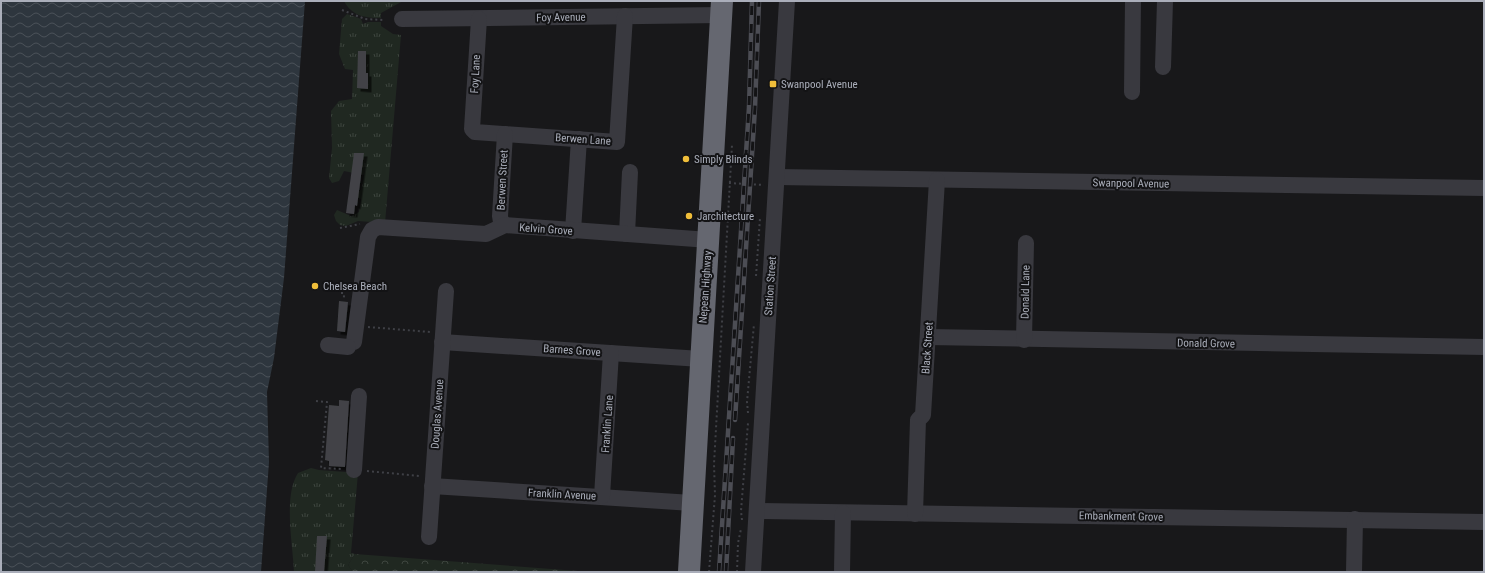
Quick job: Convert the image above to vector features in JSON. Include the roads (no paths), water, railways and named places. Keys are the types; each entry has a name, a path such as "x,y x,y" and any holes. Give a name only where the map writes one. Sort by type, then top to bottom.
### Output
{"highway":[{"name":"Nepean Highway","path":"689,572 721,8"}],"street":[{"name":"Station Street","path":"753,572 771,181 787,1"},
{"path":"1132,92 1133,1"},
{"path":"1163,67 1165,1"},
{"name":"Foy Avenue","path":"402,19 625,16 721,8"},
{"name":"Berwen Lane","path":"472,129 475,132 617,142 625,16"},
{"name":"Foy Lane","path":"472,129 479,19"},
{"name":"Berwen Street","path":"505,134 500,214 501,222 505,225"},
{"path":"573,231 579,139"},
{"path":"627,234 630,172"},
{"name":"Swanpool Avenue","path":"771,181 937,180 1484,188"},
{"name":"Black Street","path":"915,514 918,420 923,415 937,180"},
{"name":"Kelvin Grove","path":"328,345 353,338 368,237 374,228 386,227 486,234 494,232 505,225 708,240"},
{"name":"Donald Lane","path":"1024,340 1026,243"},
{"name":"Douglas Avenue","path":"429,536 446,291"},
{"name":"Barnes Grove","path":"443,337 611,353 701,359"},
{"name":"Donald Grove","path":"928,338 1484,347"},
{"name":"Franklin Lane","path":"602,496 611,353"},
{"path":"354,470 359,396"},
{"name":"Franklin Avenue","path":"432,486 692,503"},
{"name":"Embankment Grove","path":"757,511 1484,522"},
{"path":"842,572 843,513"},
{"path":"1354,572 1355,520"}],"water":[{"path":"1,1 305,1 284,278 274,358 267,392 269,462 261,572 1,572"}],"railway":[{"path":"719,572 749,107 752,1"},
{"path":"735,420 755,108 759,1"},
{"path":"726,572 733,438"}],"place":[{"name":"Swanpool Avenue","path":"773,84"},
{"name":"Simply Blinds","path":"686,159"},
{"name":"Jarchitecture","path":"689,216"},
{"name":"Chelsea Beach","path":"315,286"}]}
